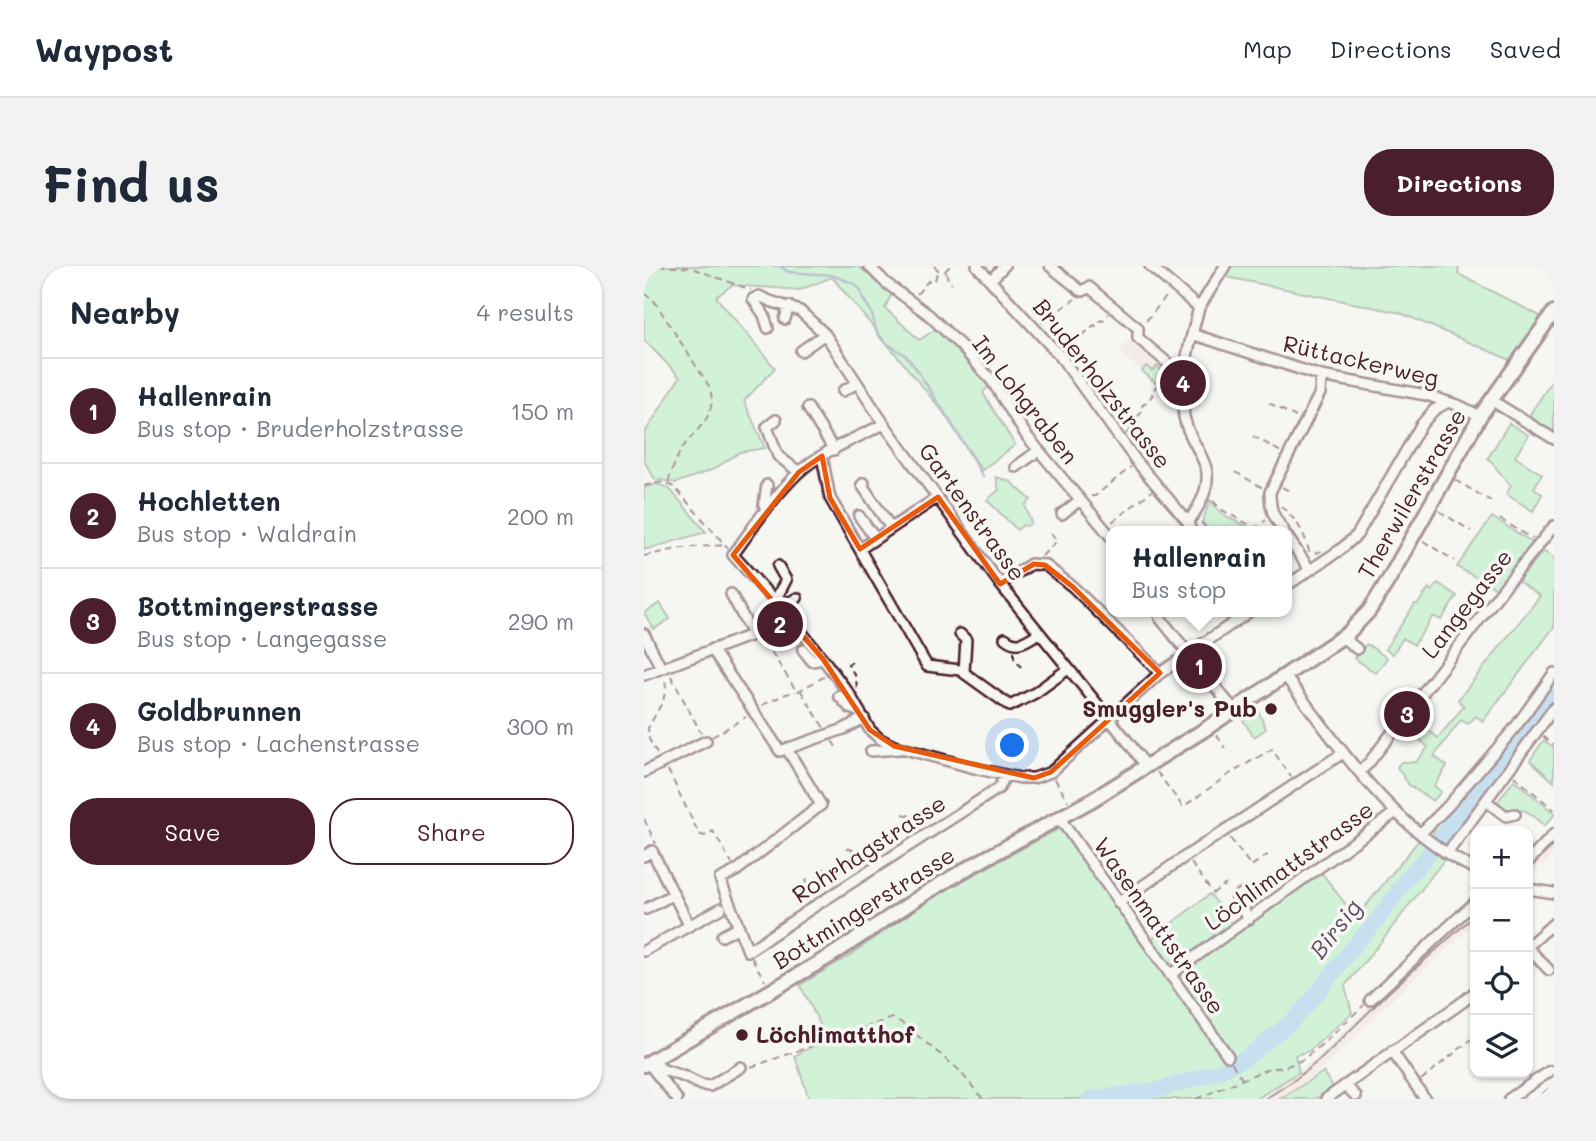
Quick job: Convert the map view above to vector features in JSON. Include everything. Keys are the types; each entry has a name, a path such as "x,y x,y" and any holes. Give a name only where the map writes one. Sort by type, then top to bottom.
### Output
{"main road":[{"name":"Therwilerstrasse","path":"1285,676 1342,637 1369,611 1480,416 1554,312"},
{"name":"Bottmingerstrasse","path":"771,991 966,869 1060,819 1285,676"},
{"path":"649,1062 771,991"},
{"path":"1549,1099 1554,1095"}],"street":[{"name":"Im Lohgraben","path":"869,266 886,283 929,315 962,347 992,381 1026,435 1106,532"},
{"name":"Bruderholzstrasse","path":"977,266 1060,356 1137,462 1191,523"},
{"path":"991,280 1004,266"},
{"path":"1050,266 1080,290 1089,287 1138,328 1138,338 1184,376"},
{"path":"1150,266 1199,308"},
{"path":"1191,523 1204,492 1207,472 1188,433 1183,413 1184,376 1199,308 1226,266"},
{"name":"Gartenstrasse","path":"759,296 800,311 825,334 884,424 1000,584 1148,765"},
{"path":"759,296 753,299 764,315 768,328"},
{"path":"785,319 789,306"},
{"path":"801,351 825,334"},
{"name":"Rüttackerweg","path":"1192,334 1321,376 1426,395 1480,416"},
{"path":"1280,526 1270,504 1272,487 1320,393 1321,376"},
{"path":"843,391 857,383"},
{"path":"1491,400 1554,439"},
{"path":"1292,582 1340,550 1357,535 1421,425 1434,410 1448,402"},
{"path":"808,408 834,450"},
{"path":"776,420 767,427 778,456 799,472"},
{"path":"884,424 822,456 799,472 767,508 733,555 792,620 850,695 870,730 880,739 894,746 1005,776 1028,779 1042,776 1051,772 1160,673 1242,617"},
{"path":"1016,467 1038,450"},
{"path":"822,456 830,498 927,666 960,670 1010,706 1035,693 1068,669"},
{"path":"864,484 862,485 891,528"},
{"path":"767,485 764,505 767,508"},
{"path":"860,549 938,497"},
{"path":"1062,514 1080,500"},
{"path":"859,516 876,538"},
{"name":"Langegasse","path":"1359,772 1554,526"},
{"path":"1292,543 1310,570"},
{"path":"1000,584 1031,564 1045,565 1073,587 1160,673"},
{"path":"778,566 786,580 778,604"},
{"path":"731,594 756,633"},
{"path":"778,604 797,598"},
{"path":"1160,617 1234,710"},
{"path":"644,675 792,620"},
{"path":"1009,641 1018,645 1039,633"},
{"path":"644,634 663,667"},
{"path":"960,634 966,640 964,672"},
{"path":"1342,637 1357,649"},
{"path":"712,649 780,751 844,729 862,715"},
{"path":"803,650 812,661 823,659"},
{"path":"1421,833 1448,806 1514,729 1554,673"},
{"path":"1285,676 1343,753 1396,812 1421,833 1470,866"},
{"path":"839,696 850,708 862,715"},
{"path":"1448,852 1554,708"},
{"path":"644,772 709,739"},
{"path":"748,951 720,879 736,871 821,805 787,749"},
{"path":"871,751 905,749"},
{"path":"1118,903 1343,753"},
{"name":"Rohrhagstrasse","path":"748,951 999,788 1005,776"},
{"path":"1486,801 1506,816 1515,814"},
{"name":"Löchlimattstrasse","path":"1170,975 1396,812"},
{"name":"Wasenmattstrasse","path":"1060,819 1228,1057"},
{"path":"1533,857 1554,834"},
{"path":"1459,837 1468,845"},
{"path":"648,853 674,894 689,925"},
{"path":"1533,890 1554,893"},
{"path":"646,909 674,894"},
{"path":"1241,894 1236,898 1249,919"},
{"path":"1370,1000 1470,907"},
{"path":"644,951 721,908"},
{"path":"1533,942 1554,923"},
{"path":"722,936 739,927"},
{"path":"1533,952 1549,970"},
{"path":"1326,1099 1470,996"},
{"path":"1392,1051 1423,1098"},
{"path":"649,1062 701,1085 710,1086 741,1067"},
{"path":"649,1062 677,1099"},
{"path":"1509,1099 1550,1071"},
{"path":"1345,1085 1356,1096"}],"path":[{"path":"658,266 692,268 748,288 759,296"},
{"path":"934,266 945,271"},
{"path":"945,271 950,266"},
{"path":"910,300 928,281 935,279 938,270"},
{"path":"945,271 952,284"},
{"path":"1139,331 1174,287"},
{"path":"644,293 653,299 709,386 713,397 712,409 683,448 668,483"},
{"path":"1044,321 1079,297"},
{"path":"1069,345 1109,315"},
{"path":"1121,440 1137,423 1135,421 1144,408 1142,406 1172,366"},
{"path":"1096,376 1132,428"},
{"path":"1269,403 1306,422"},
{"path":"1253,436 1287,457"},
{"path":"1080,500 1086,496 1095,496 1137,462"},
{"path":"1235,472 1290,491"},
{"path":"1447,475 1491,501"},
{"path":"644,486 658,482 668,483 675,488 733,555"},
{"path":"1103,528 1158,486"},
{"path":"1204,492 1222,510 1251,526"},
{"path":"1278,499 1282,509 1290,514 1307,539 1309,551 1315,553 1340,550"},
{"path":"1430,506 1471,531"},
{"path":"1258,526 1273,515"},
{"path":"1500,519 1540,543"},
{"path":"1034,564 1057,541 1051,533"},
{"path":"1426,543 1455,561"},
{"path":"644,556 682,548 725,545"},
{"path":"756,633 828,735"},
{"path":"1009,641 1014,657 1021,667"},
{"path":"850,695 858,689 856,677 848,664 852,662"},
{"path":"663,667 699,729"},
{"path":"663,667 666,689 663,701 648,728 649,739 699,834 704,836 713,831 736,871"},
{"path":"709,739 769,700 799,691 832,672"},
{"path":"1211,725 1225,748"},
{"path":"1537,731 1554,745"},
{"path":"1148,765 1183,807 1238,767 1272,749 1297,784"},
{"path":"1508,771 1554,810"},
{"path":"1051,772 1073,811"},
{"path":"923,819 926,804"},
{"path":"902,814 923,819 936,828"},
{"path":"644,819 658,847 648,853"},
{"path":"1225,831 1251,866 1272,852"},
{"path":"847,848 884,861"},
{"path":"1186,856 1213,893 1226,884"},
{"path":"824,868 839,890"},
{"path":"803,892 807,879"},
{"path":"793,890 803,892 815,906"},
{"path":"748,951 771,991"},
{"path":"1196,1099 1268,1069 1285,1067 1302,1060 1370,1000"},
{"path":"741,1067 756,1065 893,1018 958,1069 983,1099"},
{"path":"1415,1085 1470,1040"},
{"path":"1228,1057 1243,1080"}],"highlighted area":[{"path":"822,456 830,498 860,549 938,497 1000,584 1034,564 1045,565 1073,587 1160,673 1051,772 1034,778 894,746 870,730 823,659 733,555 799,472"}],"shaded area":[{"path":"1132,337 1169,367 1156,383 1119,352"},
{"path":"1554,841 1554,855 1533,873 1533,861"},
{"path":"1470,915 1470,928 1321,1070 1280,1099 1256,1099 1292,1077 1320,1055 1387,988"}],"green space":[{"path":"644,266 858,266 892,293 885,308 919,340 941,326 992,381 983,393 1015,445 982,470 941,409 832,277 800,290 732,285 716,297 775,368 744,401 765,448 740,452 714,469 676,483 655,479 644,461 644,434 680,377 644,340"},
{"path":"1229,266 1459,266 1458,274 1548,320 1517,363 1401,313 1222,276"},
{"path":"1146,366 1152,371 1157,366 1165,373 1156,383 1142,371"},
{"path":"1554,378 1554,432 1528,417"},
{"path":"1509,423 1528,435 1515,457 1542,474 1534,488 1542,494 1533,511 1506,494 1511,486 1488,458"},
{"path":"996,477 1011,482 1031,500 1025,505 1031,523 1027,526 1023,525 1017,530 987,500 999,490"},
{"path":"656,484 669,488 706,532 644,550 644,488"},
{"path":"1210,500 1222,514 1245,526 1205,526 1202,523"},
{"path":"1492,517 1535,544 1497,589 1457,567"},
{"path":"1543,551 1554,558 1554,627 1483,721 1476,716 1468,724 1461,720 1434,756 1447,766 1434,786 1441,792 1433,801 1409,785 1397,767 1401,762 1416,762 1428,747 1419,739 1427,729 1438,738 1464,706 1458,700 1540,596 1518,581"},
{"path":"1438,583 1457,596 1441,620 1433,616 1414,645 1403,638 1393,654 1385,649 1415,604 1418,604 1429,588 1432,591"},
{"path":"660,603 670,619 654,629 644,613"},
{"path":"1367,644 1387,658 1376,673 1354,658"},
{"path":"1554,680 1554,704 1449,845 1435,838 1432,827"},
{"path":"1258,710 1266,729 1254,737 1243,720"},
{"path":"1544,740 1554,748 1554,782 1530,760"},
{"path":"1514,780 1554,813 1544,826 1524,810 1508,812 1496,804"},
{"path":"1060,828 1170,980 1321,872 1356,918 1419,840 1444,860 1345,986 1352,1013 1309,1051 1295,1055 1299,1072 1256,1099 809,1099 795,1056 827,1038 800,985 849,956 931,898"},
{"path":"1210,894 1233,925 1171,971 1150,940"},
{"path":"1323,1072 1333,1087 1315,1099 1280,1099"}],"waterway":[{"path":"780,266 788,272 831,275 855,284 871,311 877,333 883,341 905,355 915,367 983,476"},
{"name":"Birsig","path":"1090,1099 1157,1090 1218,1072 1247,1057 1291,1022 1378,919 1554,692"}],"tram line":[{"path":"1533,864 1554,845"},
{"path":"1265,1099 1322,1058 1390,991 1470,919"}],"place":[{"name":"Goldbrunnen","path":"1183,383"},
{"name":"Hochletten","path":"780,624"},
{"name":"Hallenrain","path":"1199,666"},
{"name":"Smuggler's Pub","path":"1271,709"},
{"name":"Bottmingerstrasse","path":"1407,714"},
{"name":"Löchlimatthof","path":"742,1035"}]}
